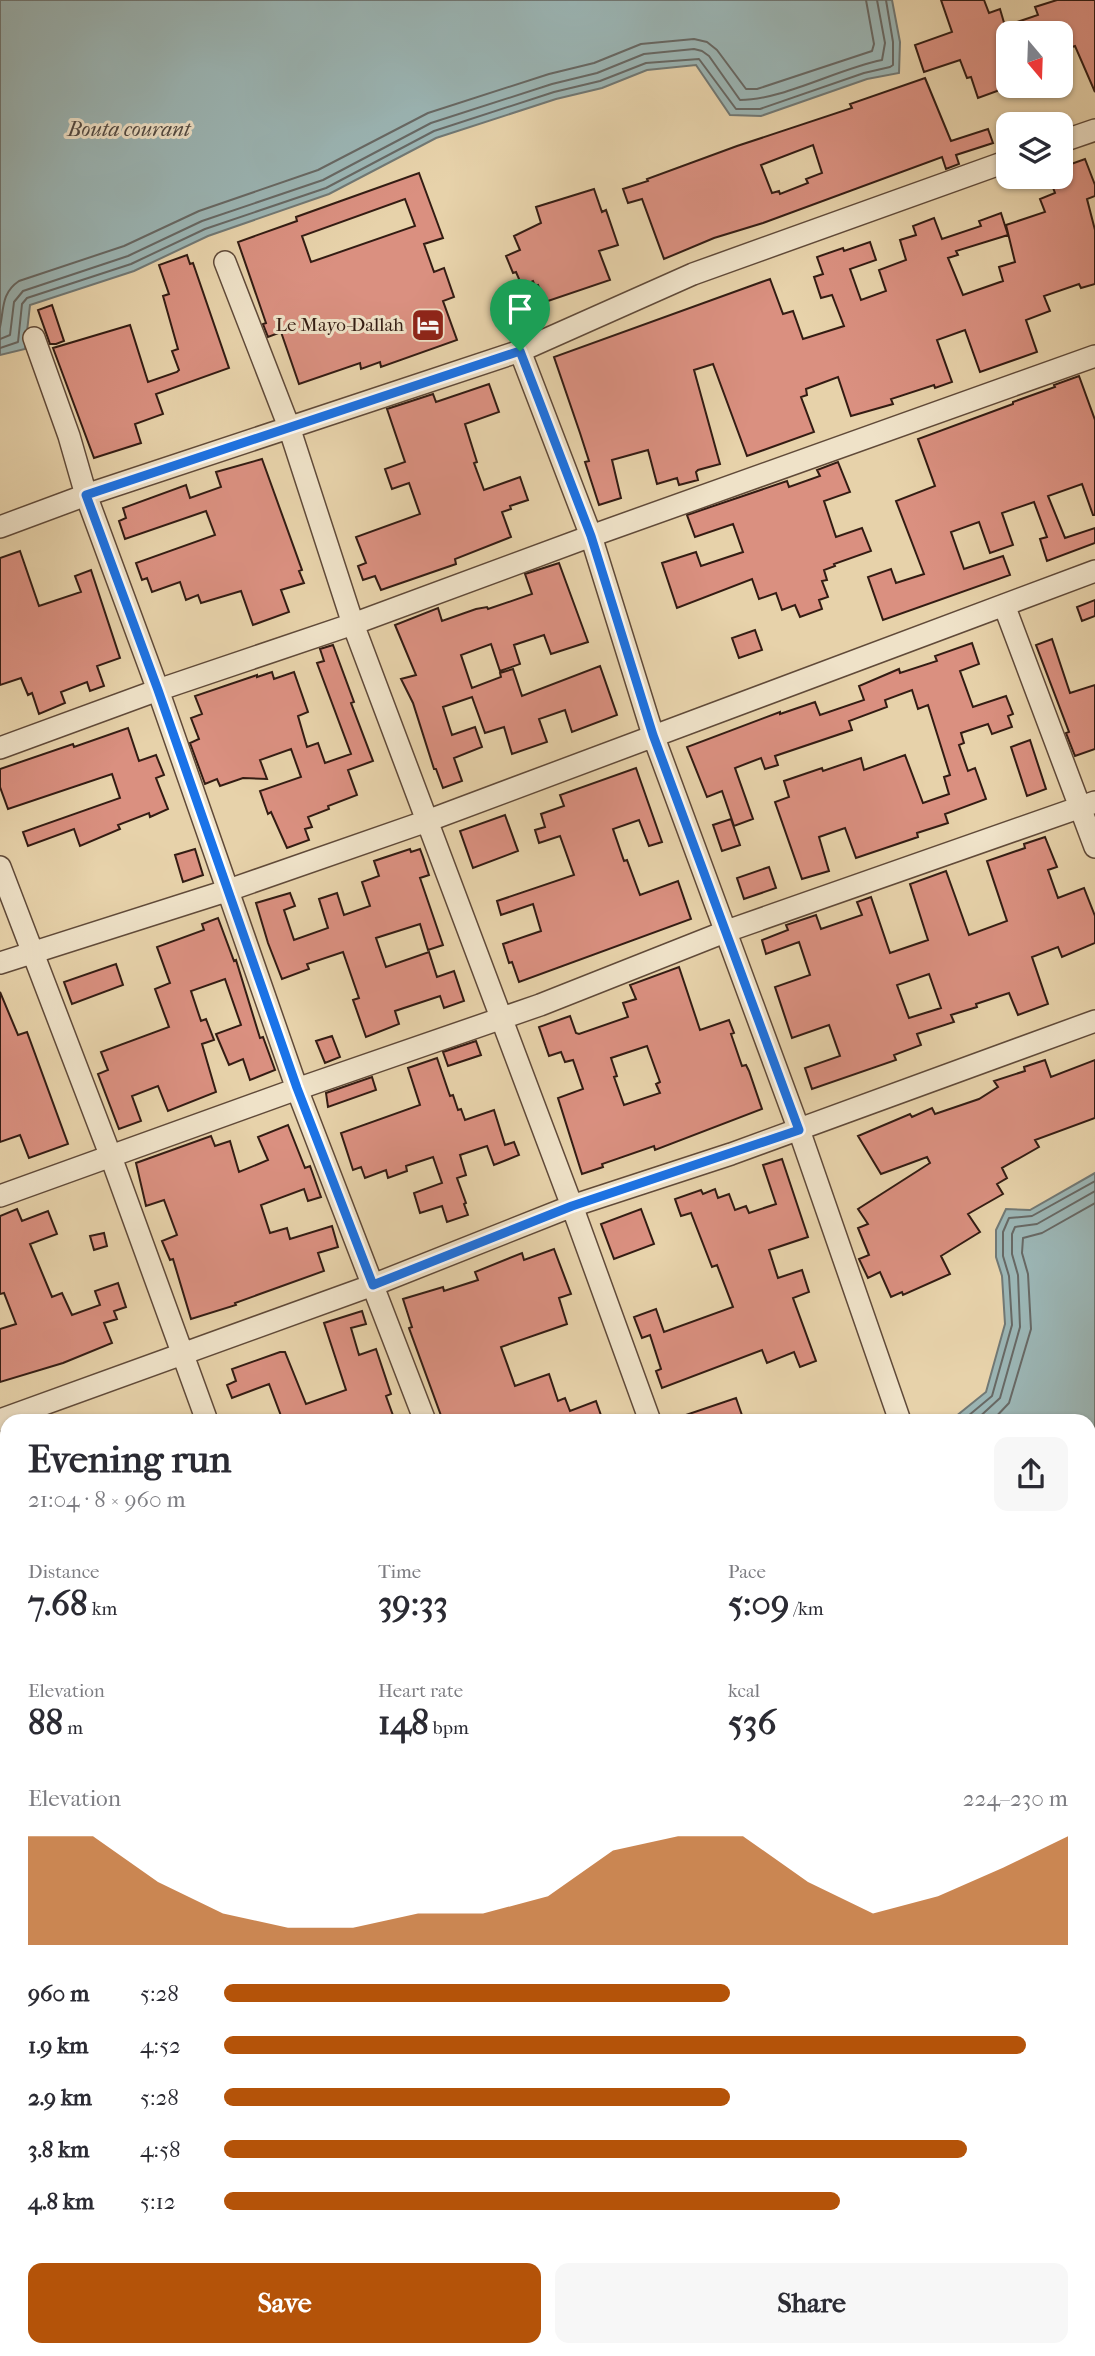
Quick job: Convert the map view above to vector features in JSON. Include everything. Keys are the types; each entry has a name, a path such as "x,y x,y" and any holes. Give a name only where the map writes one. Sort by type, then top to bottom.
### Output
{"street":[{"path":"1073,138 1095,130"},
{"path":"0,527 86,495 520,351 693,274 996,165"},
{"path":"225,261 289,427 354,624 647,1414"},
{"path":"34,338 69,436 86,495 158,690 297,1088 422,1414"},
{"path":"520,351 591,536 653,735 799,1130 899,1414"},
{"path":"0,748 158,690 354,624 591,536 1095,356"},
{"path":"0,962 226,891 428,821 1095,571"},
{"path":"1004,605 1088,805 1095,847"},
{"path":"0,1196 297,1088 501,1018 727,932 1088,805"},
{"path":"0,867 111,1157 204,1414"},
{"path":"16,1414 373,1285 572,1206 799,1130 1095,1021"}],"water":[{"name":"Bouta courant","path":"0,0 892,0 900,42 899,73 867,79 761,116 730,115 696,65 647,70 602,88 556,99 436,138 329,194 208,236 134,271 30,305 25,349 0,355"},
{"path":"1095,1173 1095,1414 959,1414 986,1392 1005,1324 1002,1276 996,1257 996,1230 1006,1209 1030,1210"}],"building":[{"path":"941,0 984,0 989,13 1000,9 1004,21 996,21 996,91 978,98 971,77 967,78 960,60 924,72 915,45 952,32"},
{"path":"1057,0 1095,0 1095,92 1073,47 1073,21 1020,21 1038,15 1035,7"},
{"path":"925,78 951,141 988,129 993,143 956,155 959,164 946,169 942,157 763,223 714,238 664,259 642,199 628,203 623,189 737,146 852,108 850,104","holes":["813,145 822,173 806,179 808,183 780,194 779,191 772,193 761,165"]},
{"path":"1085,159 1095,185 1095,196 1087,199 1095,230 1095,284 1081,288 1079,284 1044,296 1050,311 1026,320 1037,352 980,372 965,330 937,340 952,382 891,399 893,404 851,416 838,377 806,389 807,395 801,397 814,432 747,456 713,364 694,370 720,464 698,470 698,480 679,485 677,478 657,484 648,450 612,460 621,498 599,505 585,462 589,461 554,357 770,279 783,314 793,311 803,339 844,326 832,295 821,298 814,277 823,274 817,257 870,242 876,260 850,269 861,300 886,291 879,270 906,260 900,240 916,235 913,226 934,218 942,239 981,226 979,221 1001,213 1008,235 956,251 958,255 948,258 963,295 1003,281 999,267 1015,262 1006,225 1045,212 1040,199 1055,193 1054,189 1073,189 1073,163"},
{"path":"419,173 443,238 424,244 434,272 444,268 454,297 443,301 457,340 381,367 380,362 361,369 360,363 299,384 281,332 268,337 263,324 266,323 238,242 297,221 296,217","holes":["405,199 415,226 311,262 302,236"]},
{"path":"594,189 602,212 606,210 618,245 599,251 610,280 545,302 538,285 535,286 533,281 522,286 516,272 513,273 506,256 520,250 514,236 541,223 536,207"},
{"path":"187,255 190,264 193,263 229,368 156,394 163,414 135,424 141,443 94,458 53,348 130,325 148,382 177,372 179,370 172,351 178,349 163,296 169,294 159,265"},
{"path":"52,305 64,341 56,344 50,344 38,310"},
{"path":"1079,376 1095,420 1095,515 1082,484 1048,496 1065,538 1095,528 1095,543 1047,561 1040,539 1047,537 1034,502 1002,513 1013,545 990,553 979,522 951,532 964,569 1003,556 1010,575 883,620 868,577 891,569 896,583 924,574 896,501 935,486 918,439"},
{"path":"489,384 499,412 465,424 477,462 474,463 484,490 520,477 528,500 502,512 511,537 455,559 456,564 381,590 375,576 363,580 358,566 366,563 356,537 420,514 409,483 392,489 385,469 405,462 387,409 433,394 436,402"},
{"path":"262,459 302,570 299,571 304,583 281,590 289,612 253,625 241,591 201,603 198,595 186,600 180,582 152,592 147,578 142,580 136,563 215,535 206,511 125,539 119,521 126,518 123,508 186,485 190,498 221,487 216,472"},
{"path":"838,462 850,492 824,501 836,537 862,528 871,551 824,570 827,580 822,581 828,597 819,600 822,609 800,617 795,605 782,610 776,593 759,599 752,579 677,608 662,563 696,552 701,566 743,552 733,524 695,537 687,515 787,481 789,487 820,476 817,470"},
{"path":"20,551 39,606 81,592 75,576 91,570 120,658 97,666 104,686 90,691 87,682 61,692 65,703 39,714 32,693 28,695 21,678 0,685 0,558"},
{"path":"559,563 588,642 551,654 544,635 514,645 520,664 500,671 491,644 461,655 472,688 501,677 500,673 513,669 522,696 600,666 617,715 572,732 565,710 539,719 547,742 512,754 504,727 485,733 472,697 443,707 452,735 475,727 482,747 454,758 462,781 443,788 434,769 413,703 401,679 416,675 395,625 438,608 442,621 532,594 525,574"},
{"path":"1095,600 1095,616 1082,621 1077,607"},
{"path":"755,630 762,650 739,658 732,638"},
{"path":"1052,639 1070,693 1095,685 1095,749 1075,756 1066,733 1069,732 1036,645"},
{"path":"972,643 979,664 960,671 973,707 1006,696 1013,714 1008,716 1012,727 992,734 988,724 961,733 964,743 959,745 968,771 975,768 986,799 945,814 948,823 917,833 918,837 856,858 845,828 819,837 829,871 802,879 775,802 789,797 784,781 861,758 864,770 905,755 923,803 949,794 944,777 950,775 928,705 918,709 912,690 885,700 887,707 849,721 852,730 775,756 778,765 765,769 761,758 735,768 753,819 734,826 722,791 707,797 687,747 780,712 815,702 820,715 864,700 859,686 899,669 900,673 937,661 935,656"},
{"path":"333,645 373,761 348,770 357,795 308,817 312,827 305,829 309,840 287,848 271,812 268,814 260,791 301,777 291,749 260,760 267,779 243,778 220,786 217,779 205,784 190,743 199,739 191,718 202,714 195,696 257,675 272,672 274,679 294,672 308,712 298,716 307,747 318,743 325,763 351,754 317,663 324,661 320,649"},
{"path":"128,728 139,761 156,755 164,775 156,778 168,809 150,817 149,813 118,825 120,829 80,846 74,829 28,846 23,832 120,798 112,774 8,809 0,787 0,769"},
{"path":"1030,740 1046,789 1027,796 1011,747"},
{"path":"636,768 662,842 649,846 639,820 613,829 624,861 627,860 640,895 678,881 691,919 519,982 503,944 541,931 533,904 501,915 497,901 574,875 560,836 539,843 535,830 545,827 541,814 564,806 560,795"},
{"path":"505,815 518,851 473,868 460,831"},
{"path":"731,819 740,845 722,851 713,825"},
{"path":"1045,837 1057,867 1048,870 1058,898 1084,888 1095,916 1095,943 1062,957 1058,947 1032,957 1048,1004 1018,1015 1009,993 976,1004 977,1007 951,1015 954,1022 917,1034 921,1045 894,1055 896,1060 812,1089 805,1068 840,1056 829,1025 792,1038 775,987 810,975 799,942 766,954 762,940 788,930 786,925 816,915 821,929 862,915 857,902 871,897 890,953 928,940 910,884 946,871 969,935 1007,921 987,861 1025,848 1024,844","holes":["929,974 941,1008 909,1018 897,985"]},
{"path":"195,849 203,875 183,882 175,855"},
{"path":"410,849 411,852 420,849 423,857 429,875 420,878 443,945 428,950 420,924 376,938 386,967 429,952 437,977 454,971 464,1001 444,1008 440,996 395,1011 399,1024 366,1037 353,1000 359,998 343,952 307,964 309,969 282,979 256,903 290,893 295,906 284,910 294,940 328,928 319,899 337,893 344,915 370,906 362,882 379,876 374,861"},
{"path":"769,867 776,888 744,899 737,878"},
{"path":"218,918 234,961 236,960 260,1038 263,1037 275,1070 250,1080 243,1059 229,1065 216,1034 241,1025 225,979 191,991 201,1021 206,1019 214,1040 202,1044 216,1092 168,1111 158,1086 132,1096 141,1121 119,1129 98,1074 108,1070 101,1052 169,1027 155,989 170,983 157,947 204,930 202,924"},
{"path":"116,964 123,985 72,1004 64,982"},
{"path":"679,967 700,1030 729,1020 742,1066 746,1065 749,1071 762,1109 655,1150 654,1146 602,1164 603,1167 582,1174 558,1098 583,1089 573,1060 565,1062 561,1052 549,1056 539,1027 570,1016 576,1033 579,1034 628,1017 623,1003 636,999 630,985","holes":["647,1046 660,1082 656,1084 660,1093 624,1105 614,1077 617,1076 611,1058"]},
{"path":"0,992 18,1035 27,1032 68,1144 29,1158 20,1135 0,1142"},
{"path":"332,1036 340,1057 325,1063 316,1041"},
{"path":"476,1041 481,1055 448,1066 443,1052"},
{"path":"437,1058 450,1096 453,1095 465,1120 494,1110 505,1145 514,1142 519,1155 494,1165 487,1146 460,1155 466,1175 457,1178 468,1215 447,1222 442,1206 420,1213 414,1193 442,1183 433,1157 406,1166 407,1171 388,1178 386,1170 365,1178 361,1167 353,1170 341,1133 420,1105 408,1068"},
{"path":"1045,1060 1051,1077 1095,1060 1095,1118 1035,1140 1039,1147 1002,1168 1007,1178 997,1184 1003,1194 968,1214 980,1232 941,1256 950,1274 903,1295 902,1292 891,1297 880,1272 868,1278 859,1259 869,1255 858,1228 868,1224 858,1209 930,1163 927,1157 881,1174 858,1136 910,1114 912,1117 932,1108 935,1114 979,1099 998,1087 994,1081 1025,1071 1024,1067"},
{"path":"372,1077 376,1090 328,1107 326,1093"},
{"path":"288,1125 305,1168 310,1166 321,1197 308,1201 304,1189 261,1205 270,1233 287,1228 290,1239 332,1226 338,1247 318,1253 324,1271 235,1303 236,1305 191,1319 173,1259 170,1260 162,1241 177,1235 164,1200 146,1206 136,1163 211,1136 215,1146 230,1141 239,1172 268,1160 258,1137"},
{"path":"782,1159 808,1237 769,1250 778,1278 802,1270 809,1292 793,1298 816,1361 800,1367 794,1352 767,1363 762,1350 662,1388 656,1371 661,1369 650,1335 642,1338 634,1317 656,1309 664,1332 733,1307 717,1265 712,1267 691,1213 681,1216 675,1199 701,1190 703,1194 715,1189 718,1198 729,1194 735,1210 746,1206 749,1213 776,1204 763,1165"},
{"path":"17,1209 22,1221 48,1211 57,1234 30,1244 52,1297 62,1293 72,1315 100,1305 95,1291 118,1283 126,1307 114,1311 117,1319 104,1323 112,1343 63,1363 0,1382 0,1329 16,1324 4,1293 0,1294 0,1216"},
{"path":"641,1209 654,1244 614,1259 601,1224"},
{"path":"104,1233 107,1246 94,1250 90,1236"},
{"path":"554,1249 571,1294 559,1298 567,1324 501,1347 515,1386 549,1374 558,1401 565,1398 570,1411 596,1401 601,1414 440,1414 409,1328 412,1327 403,1299 443,1287 444,1291 478,1280 475,1272 522,1253 524,1260"},
{"path":"362,1311 366,1324 351,1328 359,1355 376,1349 391,1394 386,1396 392,1414 280,1414 269,1384 232,1398 227,1385 236,1381 232,1369 280,1352 285,1352 306,1404 346,1390 324,1323"},
{"path":"736,1398 742,1414 689,1414"}],"place":[{"name":"Le Mayo-Dallah","path":"428,325"}],"route":[{"path":"520,351 591,536 653,735 799,1130 572,1206 373,1285 297,1088 158,690 86,495 520,351"}]}
